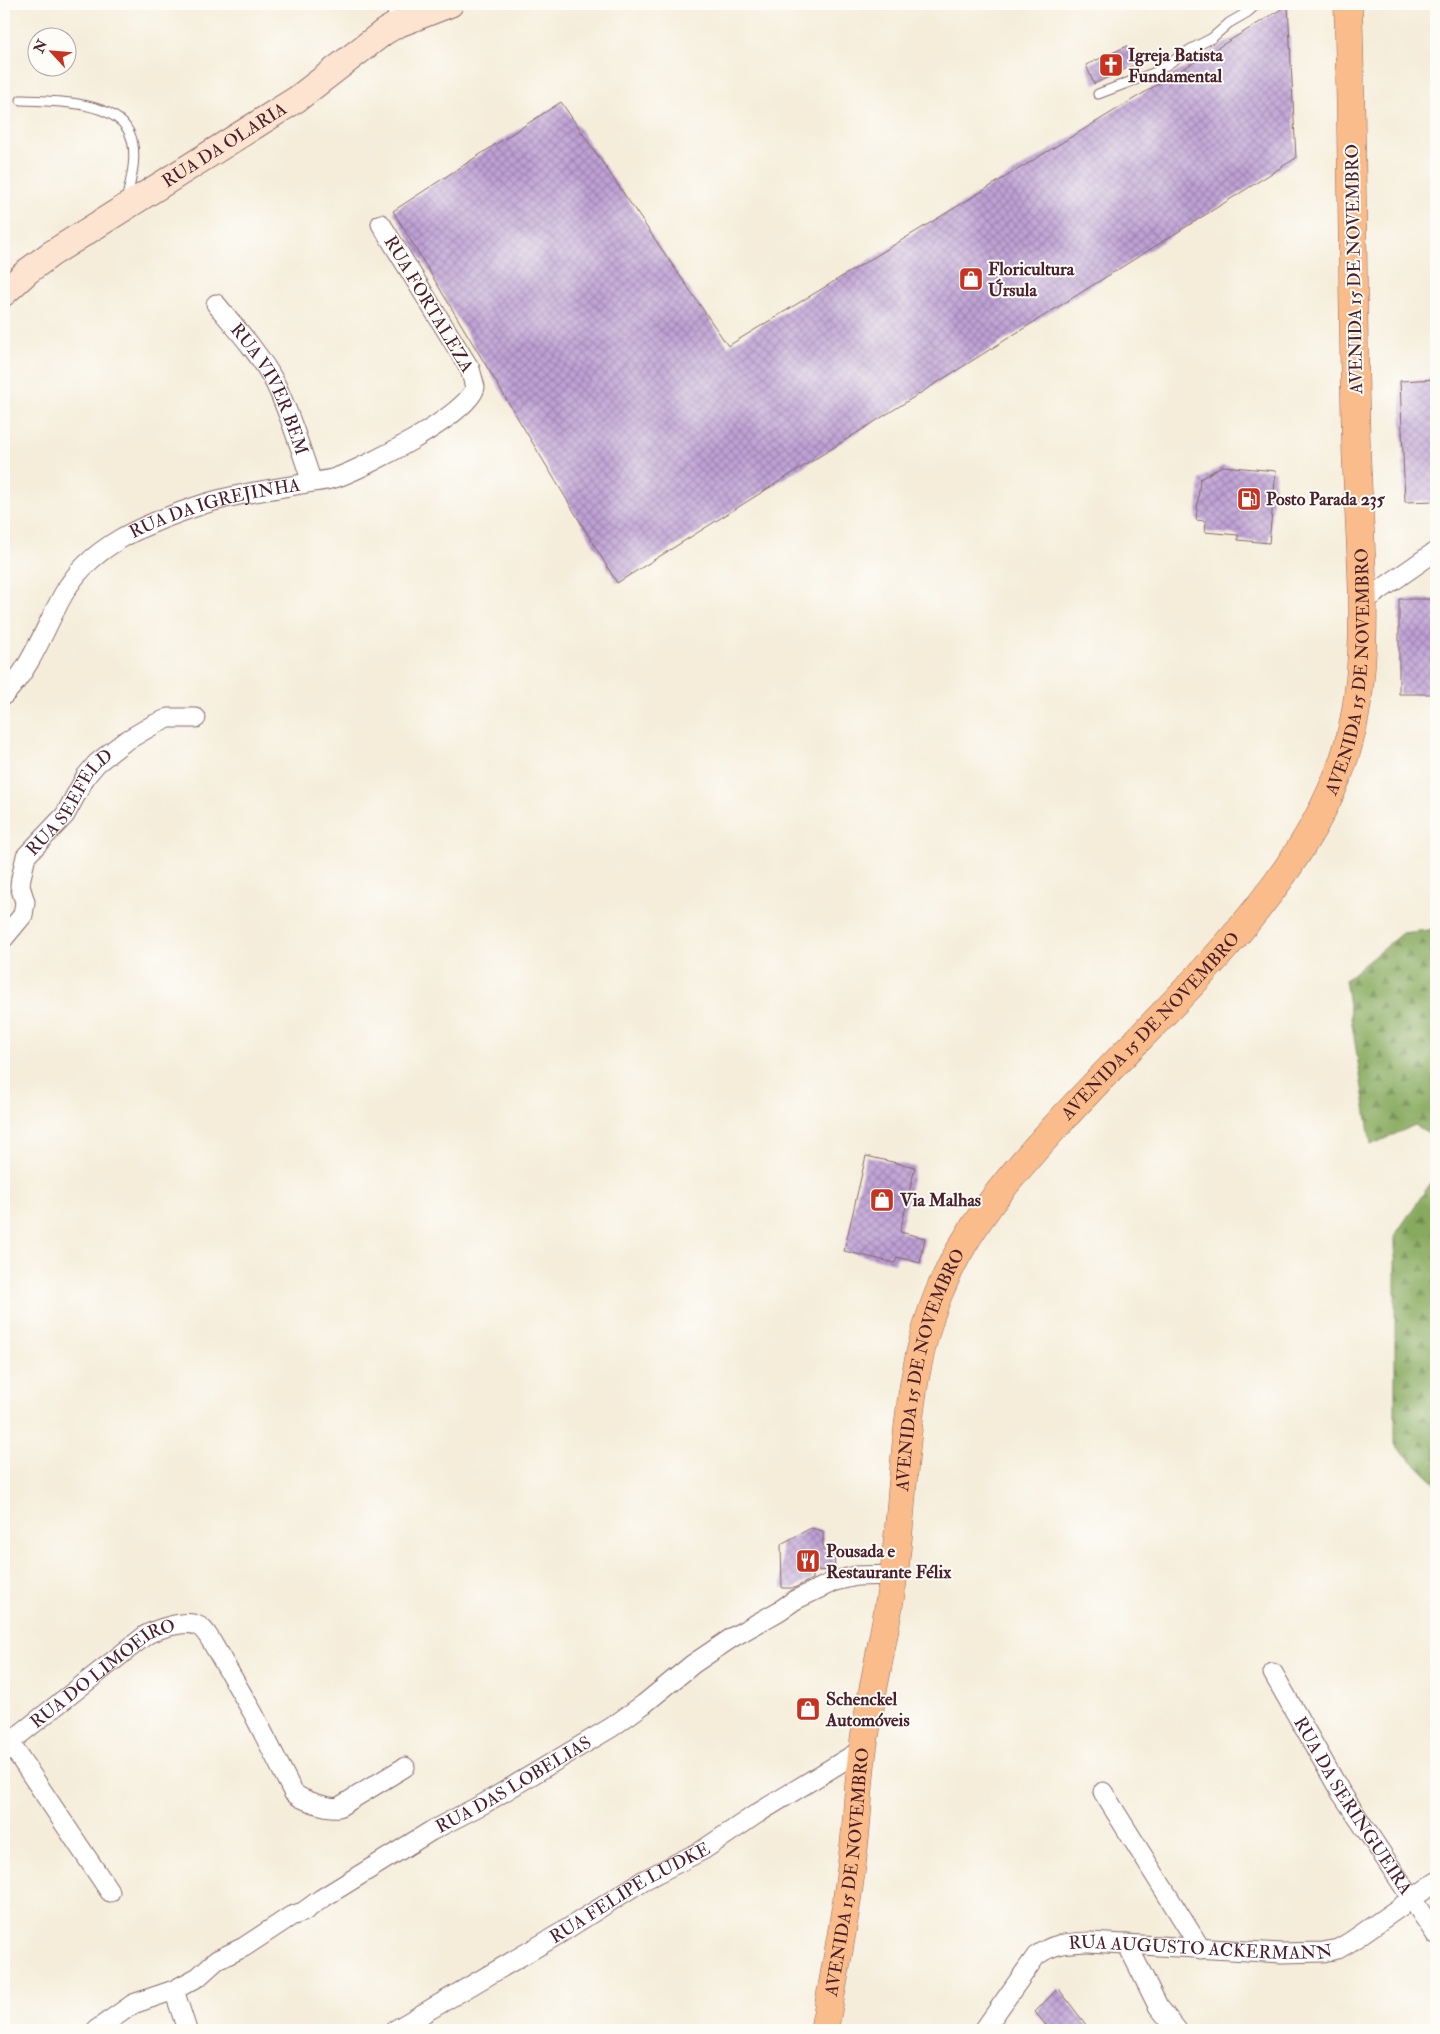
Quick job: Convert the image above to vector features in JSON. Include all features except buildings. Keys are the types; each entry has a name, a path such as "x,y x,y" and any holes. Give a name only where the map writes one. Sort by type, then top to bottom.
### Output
{"main road":[{"name":"AVENIDA 15 DE NOVEMBRO","path":"824,2030 838,1960 851,1865 863,1750 894,1575 902,1508 908,1423 916,1374 929,1320 947,1275 979,1219 1008,1179 1099,1078 1170,1007 1227,944 1277,883 1304,841 1330,793 1345,753 1355,716 1363,602 1356,446 1352,128 1348,4"}],"street":[{"name":"RUA DA OLARIA","path":"4,293 28,271 51,254 297,99 372,41 393,14 450,4"},
{"name":"RUA FORTALEZA","path":"381,224 470,369 475,385"},
{"name":"RUA VIVER BEM","path":"216,304 251,346 273,380 287,410 312,482"},
{"name":"RUA DA IGREJINHA","path":"4,695 29,663 69,584 90,561 110,546 137,529 198,506 334,478 350,472 416,437 470,399 474,393 475,385"},
{"path":"1363,602 1436,551"},
{"name":"RUA SEEFELD","path":"4,938 23,914 25,902 20,886 26,856 65,815 86,776 97,763 124,742 153,725 169,718 196,718"},
{"name":"RUA DAS LOBELIAS","path":"96,2030 133,2004 174,1990 198,1977 217,1960 244,1946 291,1916 303,1912 321,1898 431,1831 485,1803 612,1727 693,1664 733,1637 795,1600 835,1581 856,1576 894,1575"},
{"name":"RUA DO LIMOEIRO","path":"7,1738 146,1635 158,1629 179,1624 195,1624 203,1629 231,1675 291,1788 298,1797 330,1808 336,1808 346,1804 405,1767"},
{"name":"RUA DA SERINGUEIRA","path":"1273,1673 1340,1791 1436,1935"},
{"path":"7,1738 110,1892"},
{"name":"RUA FELIPE LUDKE","path":"395,2030 559,1934 644,1880 702,1850 758,1813 863,1750"},
{"path":"1103,1792 1201,1949"},
{"name":"RUA AUGUSTO ACKERMANN","path":"984,2030 1036,1956 1060,1943 1127,1944 1282,1953 1338,1950 1436,1882"},
{"path":"1127,1944 1158,2006 1177,2030"},
{"path":"174,1990 187,2030"}],"lane":[{"path":"1098,94 1134,82 1156,72 1212,38 1229,23 1248,12 1257,4"},
{"path":"21,100 79,104 102,111 123,123 129,132 133,149 132,169 124,207"}],"green space":[{"path":"1436,929 1436,1138 1415,1125 1371,1145 1345,980 1402,933"},
{"path":"1436,1175 1436,1484 1395,1445 1395,1235"}],"place":[{"name":"Igreja Batista Fundamental","path":"1111,65"},
{"name":"Floricultura Úrsula","path":"971,279"},
{"name":"Posto Parada 235","path":"1249,499"},
{"name":"Via Malhas","path":"882,1200"},
{"name":"Pousada e Restaurante Félix","path":"808,1561"},
{"name":"Schenckel Automóveis","path":"808,1709"}]}
